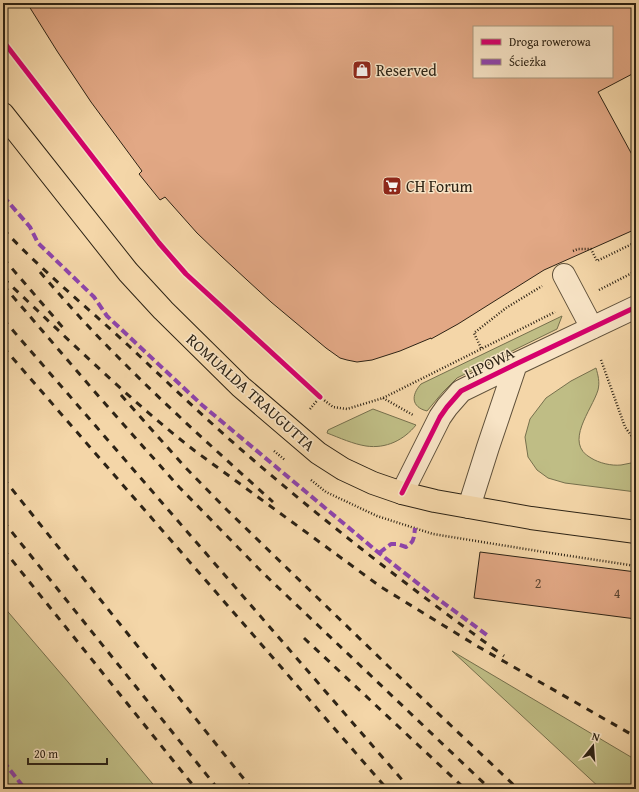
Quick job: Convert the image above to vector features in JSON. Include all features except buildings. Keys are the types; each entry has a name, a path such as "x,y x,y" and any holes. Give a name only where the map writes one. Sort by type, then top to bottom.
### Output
{"main road":[{"name":"ROMUALDA TRAUGUTTA","path":"3,114 128,272 163,310 241,387 318,453 343,469 373,483 435,502 546,521 636,532"}],"street":[{"path":"564,275 592,328"},
{"name":"LIPOWA","path":"402,493 440,417 461,391 636,307"},
{"name":"LIPOWA","path":"469,507 516,364"}],"path":[{"path":"310,409 320,397 333,407 347,409 383,398 636,271"},
{"path":"481,348 474,333 506,308"},
{"path":"601,360 625,427 636,442"},
{"path":"383,398 416,416"},
{"path":"544,552 636,566"}],"shaded area":[{"path":"562,316 557,329 457,378 427,411 415,404 415,392 421,384"},
{"path":"596,368 599,387 582,426 579,435 579,444 583,452 601,463 621,465 636,462 636,492 565,483 548,478 537,470 528,457 525,437 530,419 546,398 571,381"},
{"path":"373,409 416,425 400,439 387,445 373,447 346,441 327,433 328,430"},
{"path":"3,606 68,682 157,789 3,789"},
{"path":"452,651 636,760 636,789 601,789"}],"railway":[{"path":"3,229 49,274 113,331 204,417 312,510 375,560 504,656"},
{"path":"3,258 65,330"},
{"path":"40,272 86,324 154,393 273,502"},
{"path":"3,278 97,367 170,431 195,451 381,587 477,646 636,737"},
{"path":"3,285 179,487 264,574 490,789"},
{"path":"3,319 410,789"},
{"path":"3,347 387,789"},
{"path":"121,395 184,466 227,510 518,789"},
{"path":"3,478 252,789"},
{"path":"3,521 218,789"},
{"path":"3,549 196,789"},
{"path":"304,638 464,788"}],"marked path":[{"path":"3,196 30,227 38,243 94,297 107,316 202,405 379,553 487,635"},
{"path":"379,553 391,544 406,547 409,545 414,539 415,528"},
{"path":"3,761 25,789"}],"cycle path":[{"path":"3,41 159,243 186,274 320,397"},
{"path":"402,493 440,417 461,391 636,307"}],"place":[{"name":"Reserved","path":"362,70"},
{"name":"CH Forum","path":"392,186"}]}
